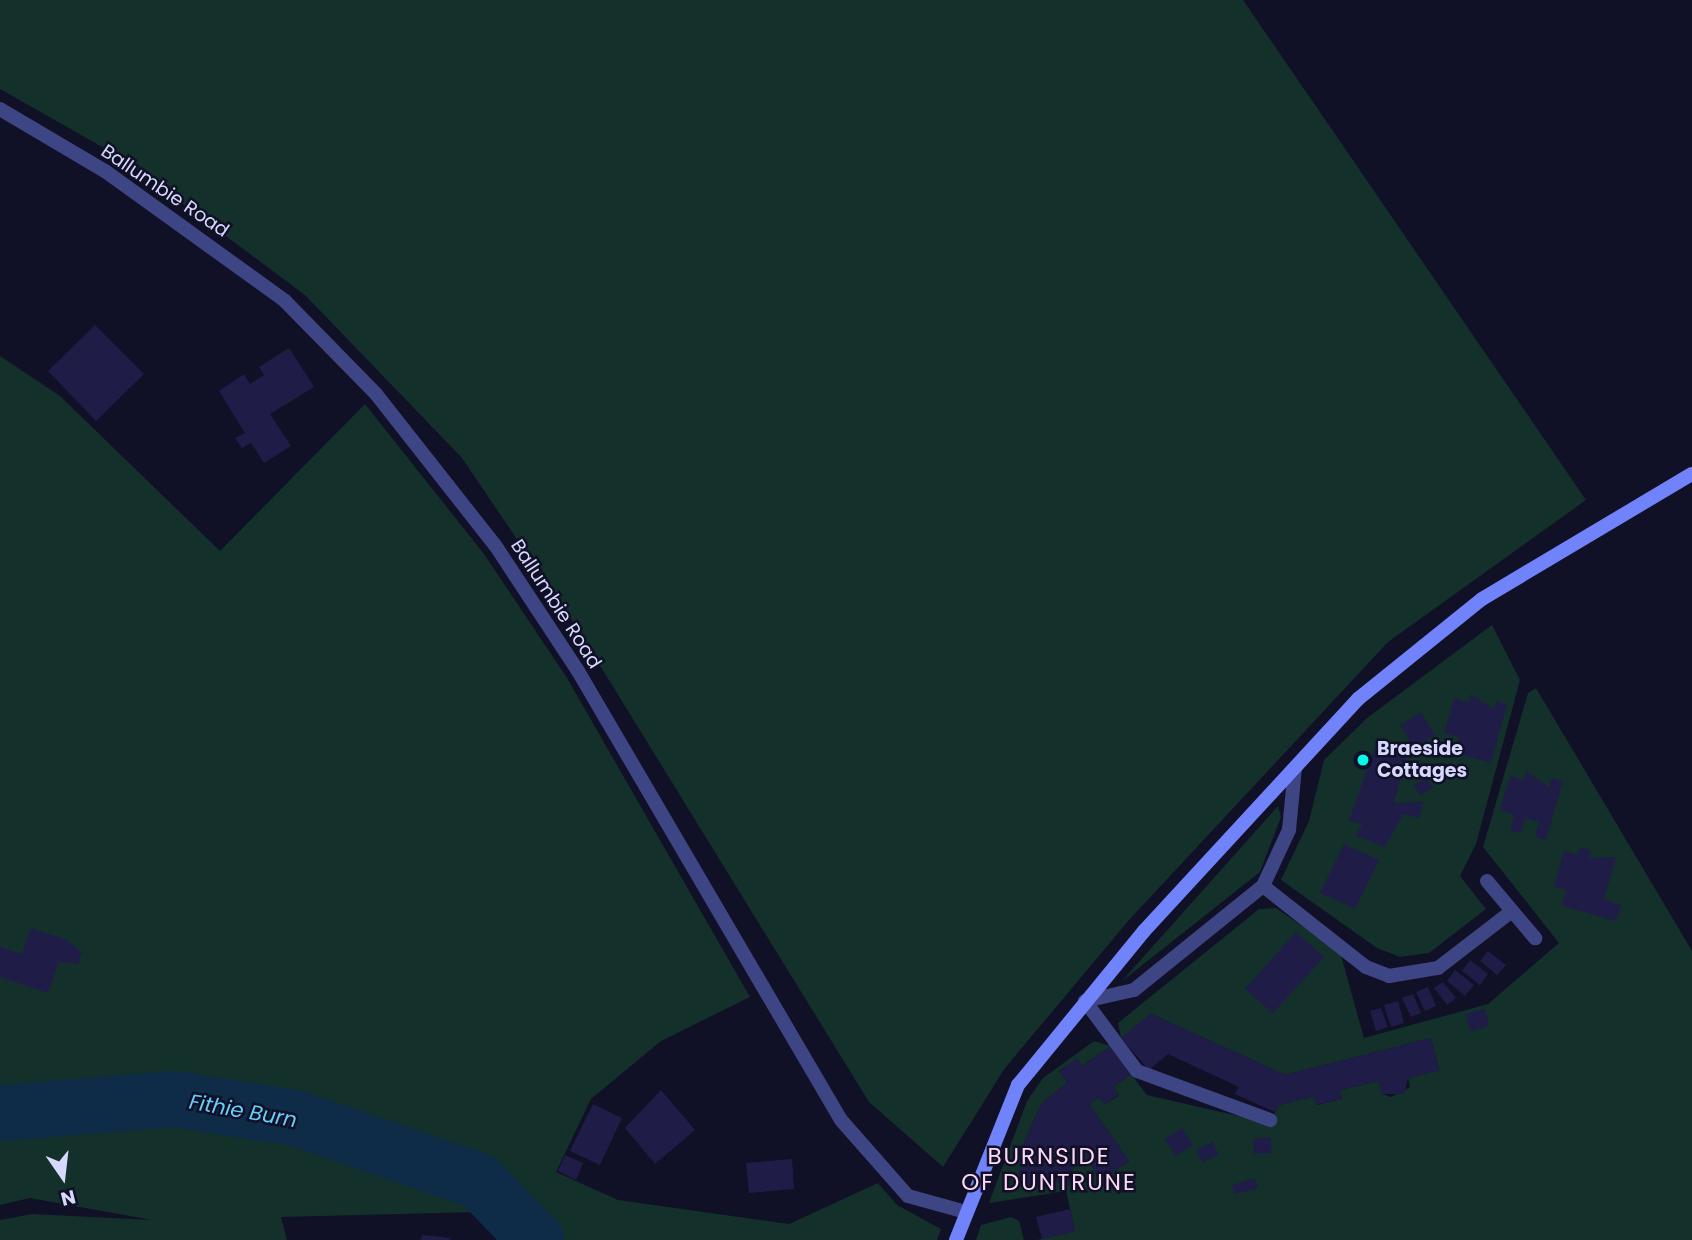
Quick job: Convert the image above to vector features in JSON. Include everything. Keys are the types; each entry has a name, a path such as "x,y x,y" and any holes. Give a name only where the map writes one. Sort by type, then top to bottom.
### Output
{"street":[{"name":"Ballumbie Road","path":"0,108 105,171 285,301 376,394 495,545 578,671 842,1120 908,1196 966,1212"},
{"path":"956,1240 1018,1085 1085,1001 1358,699 1482,599 1692,474"},
{"path":"1085,1001 1134,990 1263,886 1289,831 1295,768"},
{"path":"1487,881 1535,938"},
{"path":"1263,886 1366,967 1389,976 1438,968 1512,911"},
{"path":"1085,1001 1137,1071 1270,1120"}],"green space":[{"path":"0,0 1243,0 1586,500 1388,642 1129,920 1005,1068 943,1167 869,1102 575,625 462,458 305,295 120,157 0,89"},
{"path":"0,356 60,396 220,551 365,404 484,554 567,678 750,997 661,1041 591,1099 556,1172 618,1200 789,1224 878,1183 897,1205 941,1229 937,1240 497,1240 479,1212 281,1217 287,1240 0,1240 0,1220 32,1214 152,1220 30,1198 0,1205"},
{"path":"1492,625 1520,680 1476,844 1460,876 1486,909 1429,953 1400,957 1377,948 1281,880 1309,821 1324,760 1367,718"},
{"path":"1536,688 1692,951 1692,1240 1037,1240 1075,1231 1066,1191 989,1203 1027,1101 1043,1078 1094,1041 1111,1046 1082,1066 1077,1059 1059,1071 1067,1083 1042,1103 1020,1151 1027,1154 1017,1179 1043,1190 1049,1179 1068,1187 1080,1145 1100,1181 1129,1161 1089,1104 1099,1097 1105,1104 1119,1095 1114,1087 1131,1074 1147,1095 1269,1123 1279,1105 1314,1096 1317,1105 1342,1099 1340,1090 1379,1081 1382,1094 1391,1097 1410,1087 1408,1078 1439,1070 1431,1038 1285,1075 1151,1014 1121,1038 1118,1023 1259,909 1276,908 1340,952 1364,1038 1488,1004 1559,943 1483,847 1528,693"},
{"path":"1278,806 1281,817 1260,872 1121,982"},
{"path":"1011,1217 1019,1221 1024,1240 976,1240 981,1225"}],"building":[{"path":"95,325 144,374 96,421 48,371"},
{"path":"289,348 314,387 270,414 291,446 264,463 251,443 242,448 235,438 245,433 219,391 244,374 250,384 264,375 259,367"},
{"path":"1471,694 1494,710 1496,701 1507,704 1491,763 1455,753 1459,737 1444,733 1454,698 1469,702"},
{"path":"1421,712 1435,735 1414,748 1400,725"},
{"path":"1376,744 1407,752 1394,803 1423,802 1419,818 1403,814 1385,847 1356,836 1362,824 1349,821"},
{"path":"1526,771 1549,787 1552,778 1563,781 1546,840 1535,837 1539,822 1525,818 1521,833 1510,830 1514,815 1500,810 1510,776 1524,780"},
{"path":"1426,777 1433,788 1420,795 1414,785"},
{"path":"1344,844 1379,860 1355,909 1320,893"},
{"path":"1580,847 1591,850 1589,858 1616,857 1604,899 1621,905 1616,921 1562,906 1566,890 1554,887 1564,851 1578,855"},
{"path":"31,928 67,940 82,953 78,964 59,962 48,993 0,977 0,947 22,954"},
{"path":"1296,932 1324,957 1273,1013 1245,989"},
{"path":"1488,951 1506,965 1497,975 1480,961"},
{"path":"1470,960 1488,974 1480,985 1462,971"},
{"path":"1455,970 1474,985 1465,996 1447,981"},
{"path":"1443,982 1456,998 1447,1005 1434,988"},
{"path":"1428,987 1436,1006 1425,1011 1416,992"},
{"path":"1413,994 1421,1013 1411,1017 1402,998"},
{"path":"1398,1001 1404,1023 1391,1027 1384,1005"},
{"path":"1381,1008 1388,1027 1376,1031 1370,1011"},
{"path":"1485,1009 1489,1026 1470,1031 1466,1014"},
{"path":"1151,1014 1285,1075 1431,1038 1439,1070 1408,1078 1404,1094 1382,1094 1379,1081 1340,1090 1342,1099 1316,1105 1314,1096 1279,1105 1275,1112 1235,1094 1239,1087 1168,1054 1149,1070 1121,1038"},
{"path":"1111,1046 1131,1074 1114,1087 1119,1094 1105,1104 1099,1097 1089,1104 1129,1161 1100,1181 1080,1145 1068,1187 1049,1179 1043,1190 1016,1179 1027,1154 1020,1151 1042,1103 1067,1083 1059,1072 1077,1058 1082,1066"},
{"path":"661,1090 695,1130 655,1164 625,1128"},
{"path":"593,1104 622,1118 600,1165 570,1151"},
{"path":"1182,1128 1193,1145 1176,1156 1165,1139"},
{"path":"1270,1137 1272,1153 1254,1154 1253,1139"},
{"path":"1213,1142 1219,1155 1202,1162 1196,1150"},
{"path":"565,1155 583,1163 576,1180 558,1171"},
{"path":"792,1159 794,1189 749,1193 746,1163"},
{"path":"1255,1178 1258,1188 1235,1194 1232,1185"},
{"path":"1070,1209 1075,1231 1042,1239 1036,1217"},
{"path":"422,1235 451,1238 421,1240"}],"waterway":[{"name":"Fithie Burn","path":"0,1113 175,1099 295,1118 479,1181 536,1240"}],"place":[{"name":"Braeside Cottages","path":"1363,760"}],"district":[{"name":"BURNSIDE OF DUNTRUNE","path":"1049,1169"}]}
